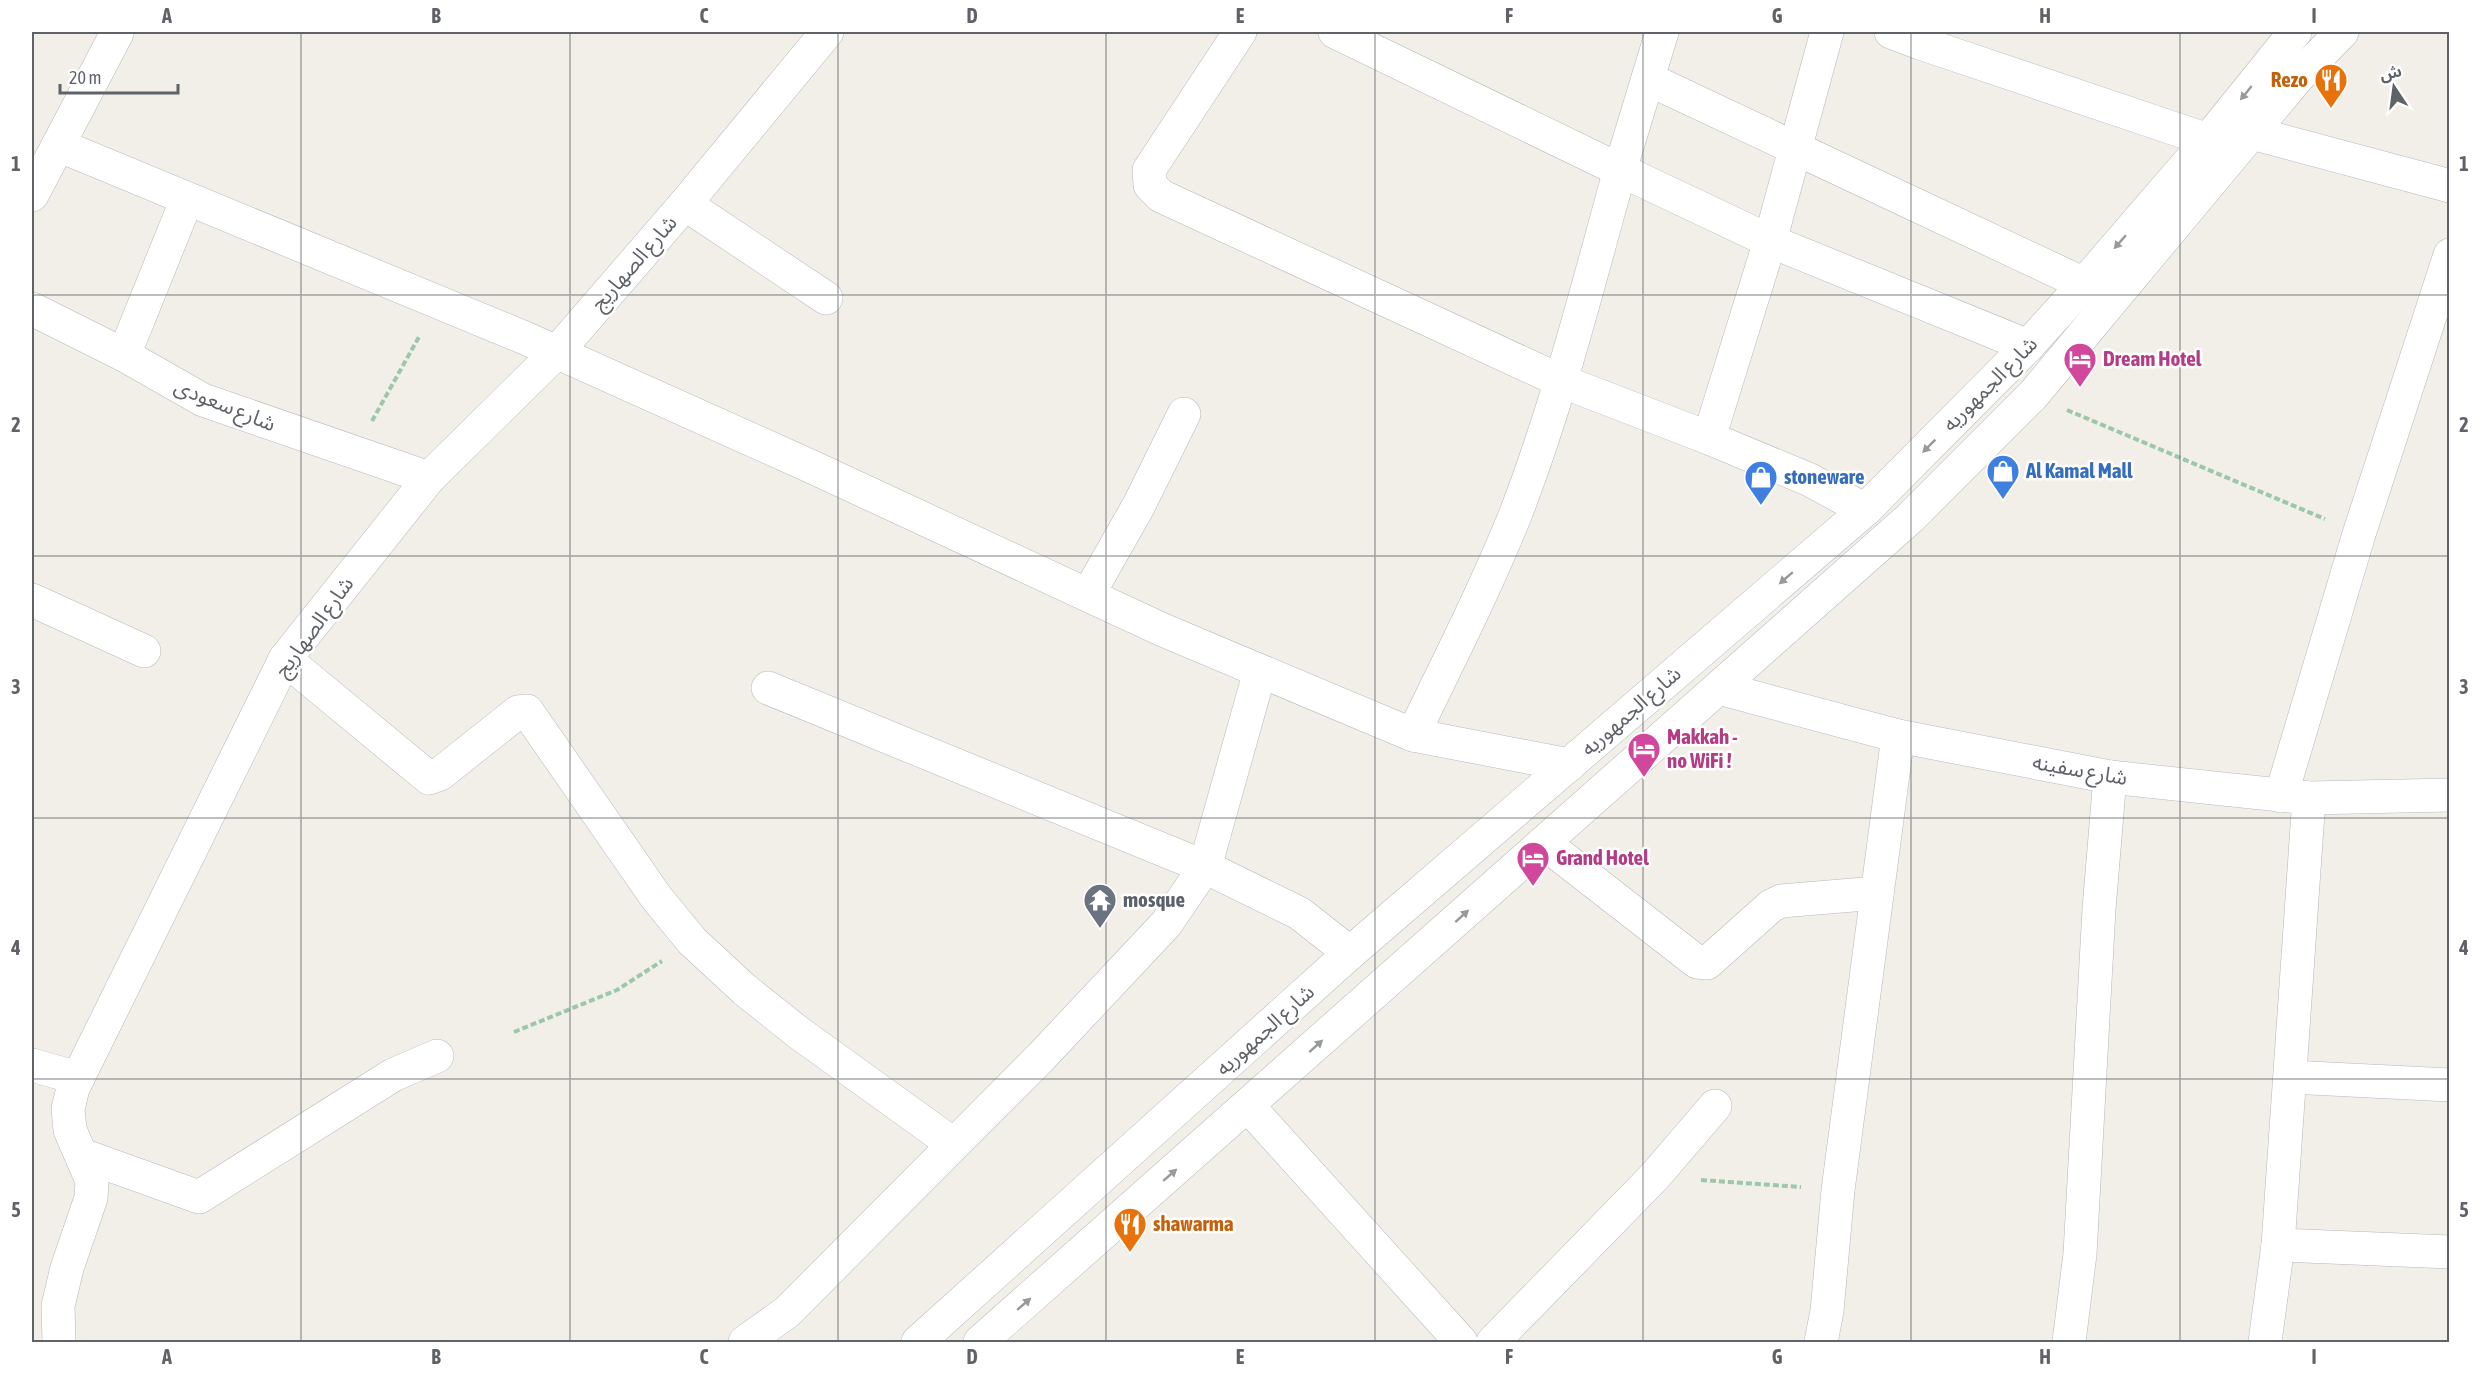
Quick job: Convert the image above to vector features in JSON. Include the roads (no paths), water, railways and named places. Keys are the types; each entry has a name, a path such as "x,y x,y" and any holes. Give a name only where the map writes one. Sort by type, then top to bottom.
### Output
{"street":[{"name":"شارع الصهاريج","path":"59,1342 58,1306 67,1268 91,1198 92,1180 70,1130 68,1109 73,1088 285,659 429,478 557,352 686,204 827,32"},
{"path":"1240,32 1149,170 1150,185 1161,196 1561,381 1810,480 1865,510"},
{"path":"1335,32 1770,241 2028,346"},
{"path":"1413,735 1516,513 1561,381 1620,170 1662,32"},
{"path":"1709,438 1770,241 1827,32"},
{"name":"شارع الجمهوريه","path":"918,1342 1350,953 1865,510 2028,346 2084,284 2208,140 2295,32"},
{"name":"شارع الجمهوريه","path":"980,1342 1910,518 2033,395 2298,76 2342,32"},
{"path":"32,195 117,33"},
{"path":"1914,35 2208,140"},
{"path":"1648,79 2084,284"},
{"path":"2252,134 2450,186"},
{"path":"58,145 557,352 1088,595 1413,735 1569,765"},
{"path":"124,355 186,199"},
{"path":"686,204 826,298"},
{"path":"2265,1342 2278,1245 2290,1077 2295,797 2359,534 2450,255"},
{"name":"شارع سعودى","path":"32,309 124,355 203,400 429,478"},
{"path":"1088,595 1138,505 1184,414"},
{"path":"32,600 144,651"},
{"path":"285,659 429,778 440,774 518,712 527,711 656,897 692,941 745,990 799,1034 953,1144"},
{"path":"745,1342 787,1312 1041,1057 1166,924 1205,867 1260,671"},
{"path":"768,688 1205,867 1299,913 1350,953"},
{"name":"شارع سفينه","path":"1719,688 1898,736 2110,777 2295,797 2450,795"},
{"path":"1821,1342 1827,1311 1838,1190 1898,736"},
{"path":"2069,1342 2080,1254 2099,909 2110,777"},
{"path":"1544,843 1697,962 1707,963 1715,958 1771,906 1781,901 1877,893"},
{"path":"82,1155 199,1197 393,1075 437,1056"},
{"path":"32,1065 78,1078"},
{"path":"2290,1077 2450,1086"},
{"path":"1248,1106 1461,1342"},
{"path":"1492,1342 1655,1176 1715,1106"},
{"path":"2278,1245 2450,1252"},
{"path":"32,1329 58,1306"}],"place":[{"name":"Rezo","path":"2331,109"},
{"name":"Dream Hotel","path":"2080,388"},
{"name":"Al Kamal Mall","path":"2003,500"},
{"name":"stoneware","path":"1761,506"},
{"name":"Makkah - no WiFi !","path":"1644,778"},
{"name":"Grand Hotel","path":"1533,887"},
{"name":"mosque","path":"1100,929"},
{"name":"shawarma","path":"1130,1253"}]}
